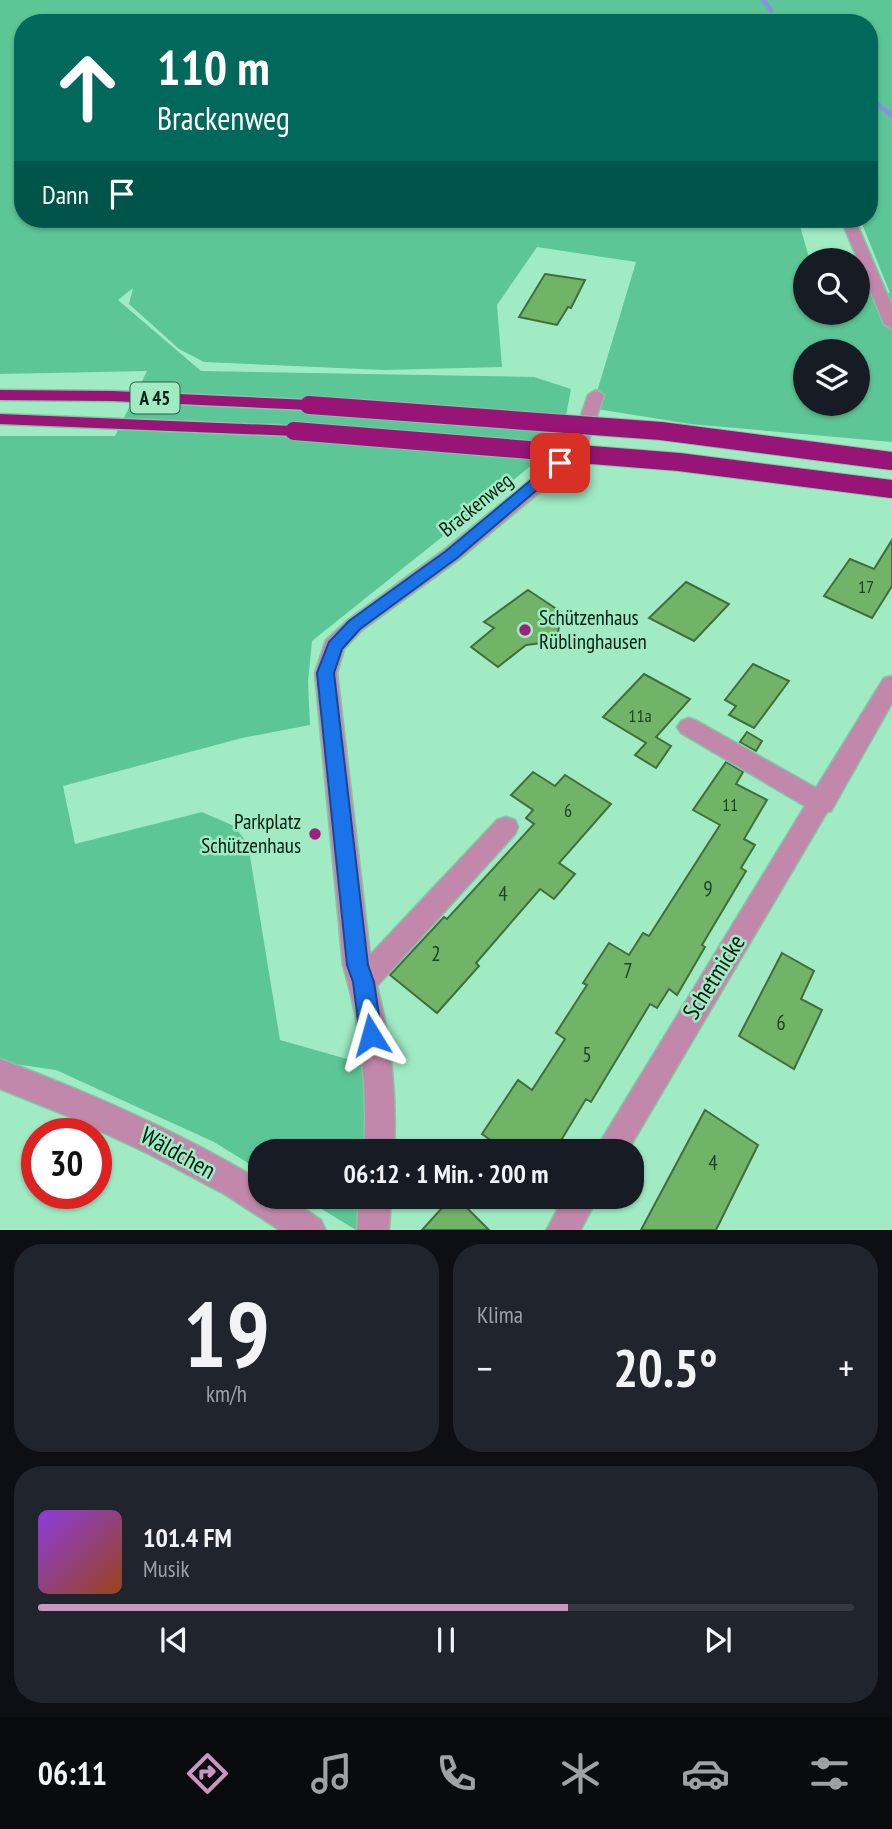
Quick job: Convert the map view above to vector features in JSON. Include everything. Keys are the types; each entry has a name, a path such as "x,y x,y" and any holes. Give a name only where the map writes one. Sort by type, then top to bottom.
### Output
{"highway":[{"name":"A 45","path":"0,395 112,396 309,405 662,431 892,461"},
{"name":"A 45","path":"0,419 294,431 679,462 892,489"}],"street":[{"path":"852,228 892,324"},
{"name":"Brackenweg","path":"379,1139 379,1087 363,982 357,965 326,673 334,646 355,625 452,555 541,481 580,444 596,395"},
{"name":"Schetmicke","path":"617,1139 822,804 892,684"},
{"path":"689,727 822,804"},
{"path":"363,982 506,827"},
{"name":"Wäldchen","path":"0,1074 68,1098 122,1123 277,1208 310,1230"},
{"path":"373,1230 375,1209"},
{"path":"562,1230 575,1209"}],"green space":[{"path":"0,0 892,0 892,442 690,424 597,409 596,395 636,262 537,247 497,305 502,367 384,370 204,362 179,349 129,304 133,288 118,300 201,371 534,377 571,389 563,432 527,469 312,641 308,682 310,725 242,738 63,786 75,844 202,812 234,826 248,844 280,1040 361,1063 370,1139 248,1139 248,1163 214,1142 56,1070 0,1062 0,436 115,436 147,371 0,374"},
{"path":"322,1209 372,1209 373,1230 356,1230"}],"building":[{"path":"545,274 585,280 571,308 568,307 557,325 519,317"},
{"path":"892,540 892,586 872,618 824,596 850,559 874,569"},
{"path":"686,582 729,604 694,641 649,618"},
{"name":"Schützenhaus Rüblinghausen","path":"528,590 561,612 558,633 550,642 526,645 498,667 471,647 494,628 484,622"},
{"path":"753,664 789,681 754,728 729,715 736,706 725,700"},
{"path":"644,674 690,699 656,737 671,746 656,768 635,755 646,743 603,717"},
{"path":"747,732 762,741 756,751 740,742"},
{"path":"726,762 743,772 736,784 767,800 744,839 755,845 741,868 746,871 702,945 705,947 677,995 669,989 657,1008 650,1004 591,1102 586,1099 562,1139 489,1139 482,1134 518,1080 532,1090 565,1039 556,1033 587,985 583,983 609,943 629,955 643,933 649,936 720,825 693,810"},
{"path":"533,772 555,786 565,775 611,804 559,863 575,874 554,899 540,889 476,963 479,966 437,1013 390,975 444,917 447,919 534,824 526,818 533,810 511,795"},
{"path":"782,953 814,971 801,999 822,1010 794,1069 739,1036"},
{"path":"705,1110 758,1145 716,1230 641,1230"},
{"path":"441,1209 468,1209 489,1230 422,1230"}],"waterway":[{"name":"Schetmicke","path":"763,0 771,10"},
{"name":"Schetmicke","path":"878,105 892,116"}],"place":[{"name":"Schützenhaus Rüblinghausen","path":"525,630"},
{"name":"Parkplatz Schützenhaus","path":"315,834"}],"route":[{"path":"371,1035 363,982 357,965 332,741 326,673 334,646 355,625 452,555 560,463"}]}
